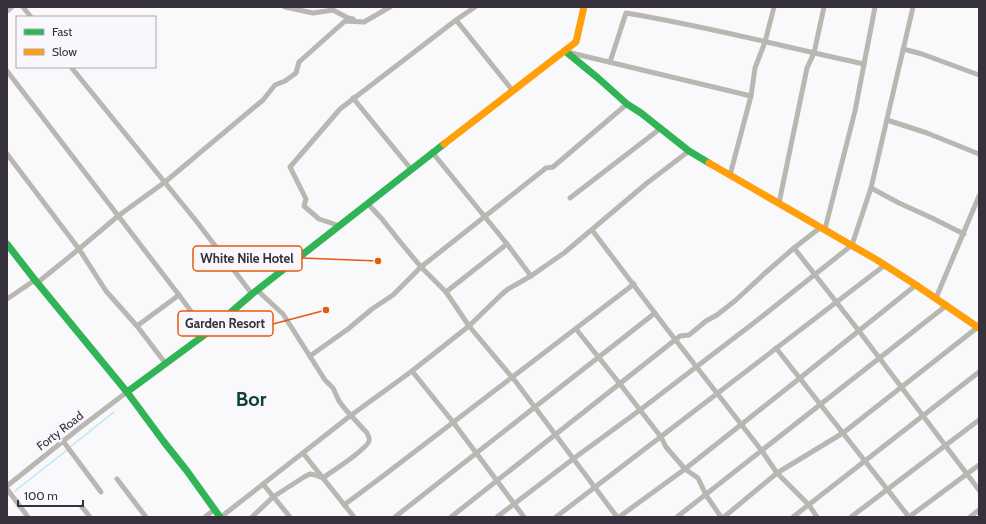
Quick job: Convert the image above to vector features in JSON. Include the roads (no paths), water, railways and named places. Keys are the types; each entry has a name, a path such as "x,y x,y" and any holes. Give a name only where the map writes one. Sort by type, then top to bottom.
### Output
{"street":[{"path":"7,11 12,7"},
{"path":"23,7 30,16"},
{"path":"285,7 313,13 333,10 348,18 364,22"},
{"path":"7,299 36,282 80,249 118,216 165,182 263,100 274,85 285,81 296,73 299,62 345,21 364,22 390,7"},
{"path":"340,226 319,219 304,206 306,199 290,167 340,109 475,7"},
{"path":"127,392 207,333 254,292 368,204 432,152 576,42 584,7"},
{"path":"730,175 751,96 755,68 765,42 774,7"},
{"path":"779,203 807,68 814,53 824,7"},
{"path":"451,517 680,336 689,335 706,321 717,315 794,248 823,228 855,111 875,7"},
{"path":"497,517 697,367 852,245 871,188 913,7"},
{"path":"610,62 626,13 671,20 864,64"},
{"path":"456,20 513,91"},
{"path":"903,49 922,54 979,76"},
{"path":"565,51 751,96"},
{"path":"565,51 627,104 661,128 689,151 885,265 978,327 844,433 777,473 724,517"},
{"path":"72,68 254,292 283,314 339,401 350,416 367,433 369,441 366,446 352,458 323,478"},
{"path":"7,71 207,333"},
{"path":"353,98 411,169"},
{"path":"310,356 393,295 421,267 546,168 553,167 627,104"},
{"path":"887,120 927,133 979,154"},
{"path":"570,198 661,128"},
{"path":"7,244 36,282 127,392 221,517 350,416 412,371 469,326 504,292 531,276 564,253 689,151"},
{"path":"432,152 507,244 531,276"},
{"path":"7,154 80,249 106,291 137,326 166,364"},
{"path":"871,188 964,234"},
{"path":"936,298 979,196"},
{"path":"368,204 421,267 446,292 469,326 535,406 573,459 618,517 685,469 916,285"},
{"path":"592,230 675,340 762,451 777,473 809,505 818,517"},
{"path":"446,292 507,244"},
{"path":"794,248 902,386 979,490"},
{"path":"556,517 885,265"},
{"path":"344,505 634,284"},
{"path":"137,326 178,295"},
{"path":"677,517 947,305"},
{"path":"395,517 655,313"},
{"path":"576,329 661,437 666,447 685,469 698,478 706,495 721,517"},
{"path":"776,348 909,517 979,465"},
{"path":"412,371 453,422 524,517"},
{"path":"793,517 979,372"},
{"name":"Forty Road","path":"7,486 127,392"},
{"path":"851,517 979,420"},
{"path":"63,441 102,492"},
{"path":"303,453 354,517"},
{"path":"252,517 274,497 304,477 310,474 323,478"},
{"path":"118,479 146,517"},
{"path":"263,484 290,517"},
{"path":"7,489 28,517"},
{"path":"82,507 90,517"},
{"path":"205,517 214,509"},
{"path":"970,517 979,510"}],"waterway":[{"path":"70,447 114,412"},
{"path":"15,491 67,450"}],"place":[{"name":"White Nile Hotel","path":"378,261"},
{"name":"Garden Resort","path":"326,310"}],"district":[{"name":"Bor","path":"251,399"}]}
